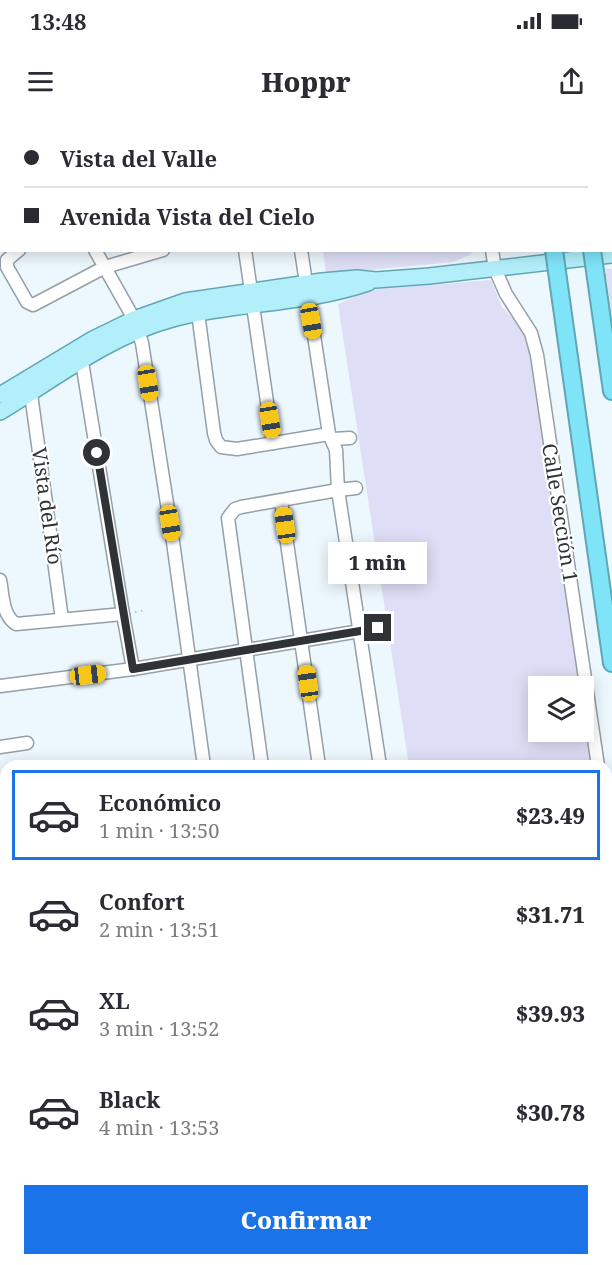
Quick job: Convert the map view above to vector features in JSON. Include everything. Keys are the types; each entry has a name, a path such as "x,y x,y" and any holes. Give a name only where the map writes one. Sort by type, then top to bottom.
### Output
{"highway":[{"path":"554,252 612,663"},
{"path":"592,252 612,392"}],"main road":[{"path":"0,412 82,362 136,325 178,303 252,298 306,290 348,278 376,280 612,255"},
{"path":"0,394 93,339 136,325 198,314 252,298"}],"street":[{"path":"17,252 8,260 7,267 24,298 33,305 105,267 156,252"},
{"path":"96,252 136,325 173,542 203,760"},
{"path":"245,252 273,443"},
{"path":"301,252 331,437 337,460 338,490 379,760"},
{"name":"Calle Sección 1","path":"492,252 495,269 511,304 531,333 537,355 597,760"},
{"path":"198,314 216,440 221,447 230,449 331,437 350,438"},
{"path":"82,362 133,669"},
{"name":"Vista del Río","path":"31,393 62,619"},
{"path":"261,760 228,518 235,509 241,507 356,488"},
{"path":"281,501 318,760"},
{"path":"0,580 5,610 11,621 16,624 123,614"},
{"path":"0,686 133,669 378,628"},
{"path":"0,747 27,743"}],"shaded area":[{"path":"323,252 472,252 454,262 326,274"},
{"path":"605,268 612,269 612,319"},
{"path":"491,280 502,307 521,327 532,346 580,676 528,676 528,742 591,742 593,760 408,760 338,304 369,290"}],"route":[{"path":"97,453 133,669 378,628"}]}
